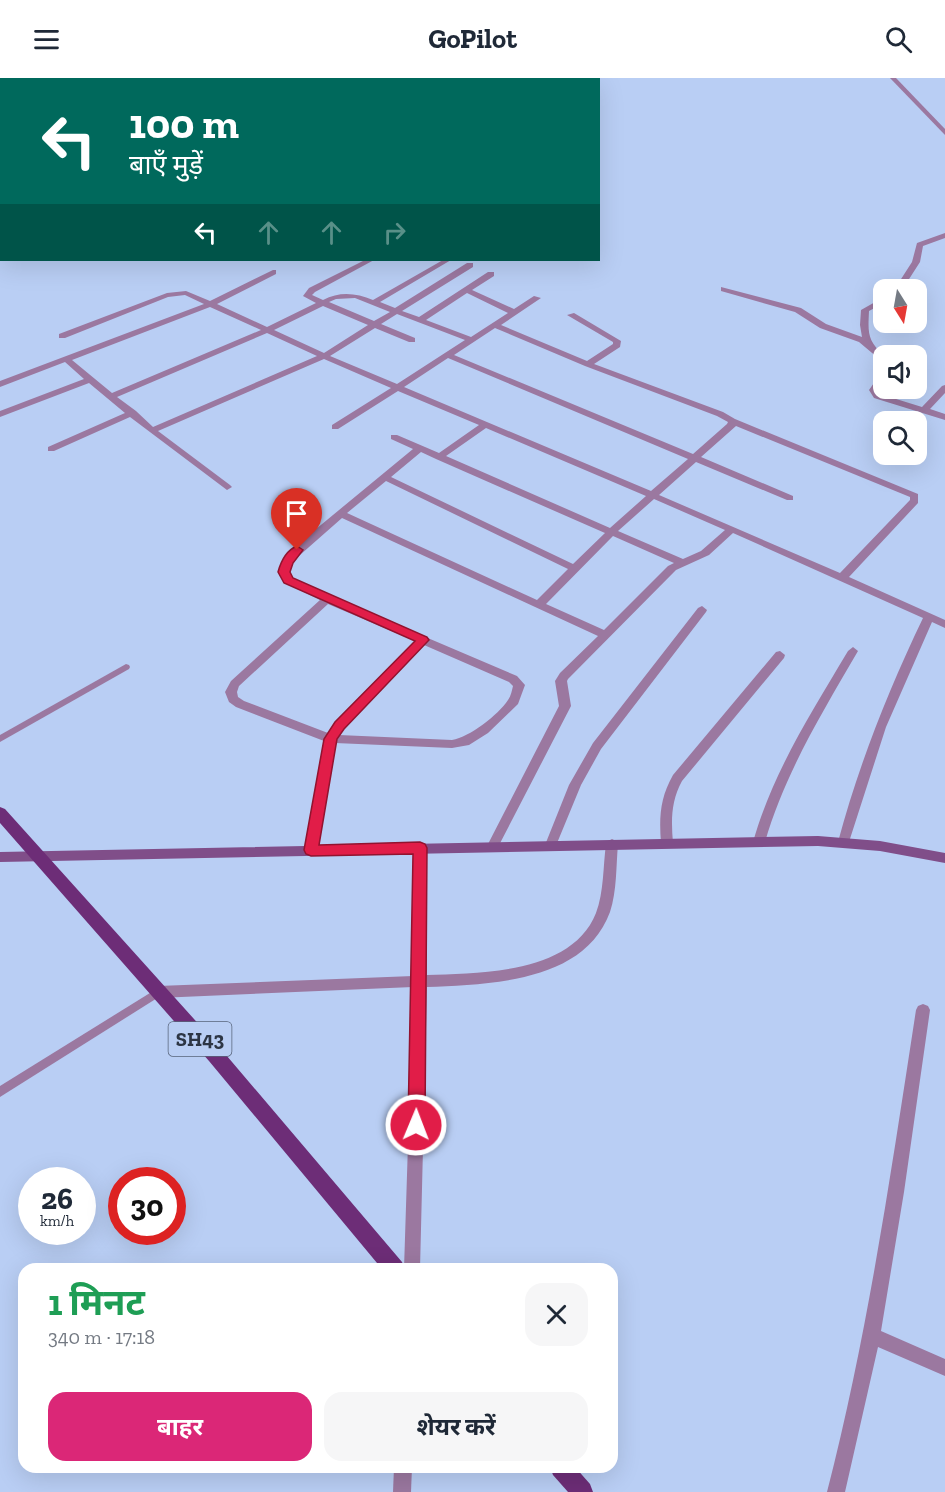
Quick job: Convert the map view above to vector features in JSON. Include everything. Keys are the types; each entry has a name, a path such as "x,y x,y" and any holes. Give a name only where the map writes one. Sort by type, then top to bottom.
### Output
{"main road":[{"name":"SH43","path":"0,813 215,1055 390,1263"},
{"path":"566,1473 582,1492"}],"street":[{"path":"893,78 945,133"},
{"path":"905,279 916,262 920,245 945,236"},
{"path":"368,261 308,293 310,299 412,340"},
{"path":"374,303 446,261"},
{"path":"152,431 324,356 470,265"},
{"path":"0,384 211,304 273,272"},
{"path":"418,321 491,274"},
{"path":"724,289 789,306 823,326 867,344 873,350"},
{"path":"466,290 515,313"},
{"path":"62,336 178,292 186,293 324,356 732,529 945,624"},
{"path":"111,396 268,330 320,303 341,295 356,296 472,340"},
{"path":"335,427 537,298"},
{"path":"867,344 864,325 865,310 873,305"},
{"path":"571,315 617,341 613,350 588,364"},
{"path":"494,325 588,364 720,414 732,421 915,496 915,501 842,578"},
{"path":"448,355 790,498"},
{"path":"67,360 152,431 227,486"},
{"path":"0,414 91,379"},
{"path":"886,399 923,411 945,388"},
{"path":"927,412 945,417"},
{"path":"51,449 133,413"},
{"path":"539,604 611,532 732,425 732,421"},
{"path":"439,457 485,425"},
{"path":"394,437 683,563"},
{"path":"327,599 235,684 231,692 233,699 240,704 330,739 440,744 465,742 484,730 514,701 519,686 513,679 327,599 288,580 284,572 287,561 297,550 420,448"},
{"path":"384,477 574,568"},
{"path":"340,514 603,634"},
{"path":"493,846 565,706 561,681 564,675 672,568 705,553 732,529"},
{"path":"551,845 575,785 597,746 702,610"},
{"path":"844,842 858,785 904,668 929,617"},
{"path":"311,850 330,739 339,725 423,640"},
{"path":"759,842 767,809 783,772 853,651"},
{"path":"667,843 665,813 667,796 677,778 780,655"},
{"path":"0,858 493,846 844,842 945,858"},
{"path":"158,992 420,981 508,976 529,971 554,961 581,944 596,928 603,912 612,844"},
{"path":"412,1263 420,981 420,848"},
{"path":"836,1492 856,1419 873,1336 923,1010"},
{"path":"873,1336 945,1368"},
{"path":"402,1492 403,1473"}],"lane":[{"path":"0,109 0,115"},
{"path":"0,739 126,667"},
{"path":"0,1092 158,992"}],"route":[{"path":"297,550 287,561 284,572 288,580 423,640 339,725 330,739 311,850 420,848 420,981 416,1125"}]}
